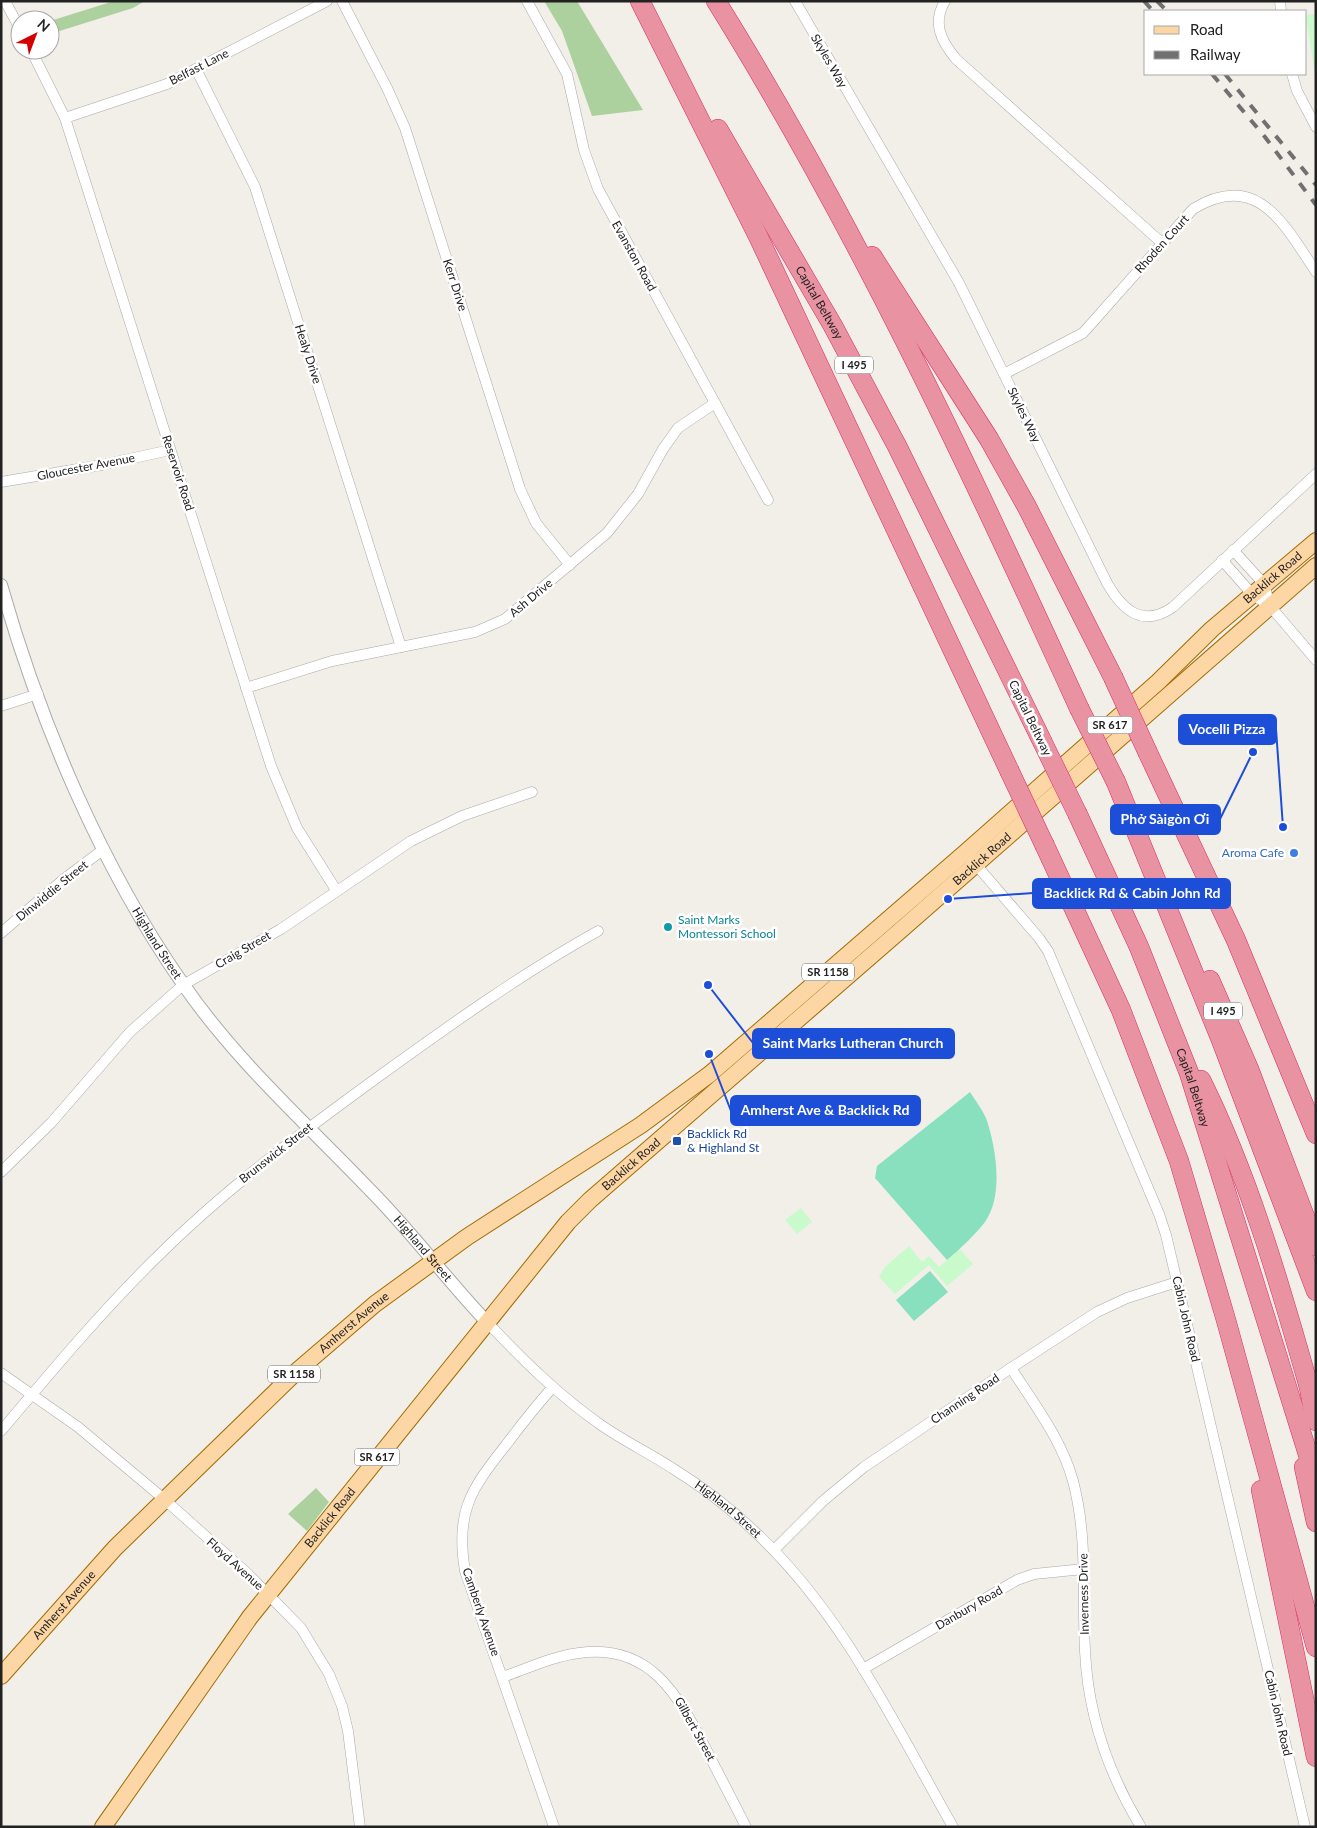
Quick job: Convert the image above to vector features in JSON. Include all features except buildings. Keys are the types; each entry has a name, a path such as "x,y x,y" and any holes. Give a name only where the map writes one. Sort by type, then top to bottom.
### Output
{"highway":[{"name":"Capital Beltway","path":"641,1 756,192 838,334 897,446 1078,815 1138,948 1189,1073 1316,1480"},
{"path":"641,1 758,236 1092,944 1146,1070 1179,1161 1226,1320 1316,1647"},
{"name":"I 495","path":"716,1 794,129 893,318 987,506 1080,708 1184,921 1249,1069 1316,1246"},
{"path":"794,129 830,190 989,440 1032,516 1113,678 1236,940 1316,1134"},
{"path":"1116,782 1221,1040 1316,1291"},
{"path":"1138,948 1235,1155 1261,1227 1308,1382 1316,1402"},
{"path":"1226,1320 1316,1757"},
{"path":"1285,1382 1316,1522"},
{"path":"1308,1382 1316,1421"}],"main road":[{"name":"Backlick Road","path":"103,1827 232,1641 268,1594 560,1231 590,1200 971,859 1212,629 1316,541"},
{"name":"Backlick Road","path":"690,1090 971,859 1316,566"},
{"name":"Amherst Avenue","path":"1,1676 115,1548 297,1370 375,1304 434,1261 521,1202 641,1126 690,1090"}],"street":[{"name":"Belfast Lane","path":"65,118 167,84 327,1"},
{"name":"Kerr Drive","path":"342,1 387,88 405,128 520,489 536,523 570,565"},
{"name":"Evanston Road","path":"527,1 567,74 584,150 598,189 768,500"},
{"name":"Skyles Way","path":"794,1 959,283 1106,583 1127,609 1143,617 1163,614 1222,560"},
{"path":"945,1 939,16 938,25 941,36 956,59 1162,243"},
{"name":"Reservoir Road","path":"36,60 65,118 246,688 285,803 297,828 336,890"},
{"name":"Healy Drive","path":"196,69 255,187 401,647"},
{"path":"1292,75 1297,91 1316,127"},
{"name":"Rhoden Court","path":"1004,374 1083,333 1193,209 1203,203 1225,197 1239,197 1255,200 1266,206 1275,214 1316,272"},
{"name":"Ash Drive","path":"246,688 332,662 475,632 496,625 517,611 606,533 626,512 649,476 663,449 678,428 715,403"},
{"name":"Gloucester Avenue","path":"1,482 102,466 170,450"},
{"path":"1270,606 1258,589 1222,560 1316,474"},
{"path":"1233,550 1270,606 1316,660"},
{"name":"Highland Street","path":"1,585 38,694 68,771 104,849 148,929 183,985 243,1060 372,1191 486,1321 552,1388 602,1426 703,1488 729,1508 774,1550 816,1598 863,1668 953,1827"},
{"path":"1,706 38,694"},
{"name":"Craig Street","path":"1,1172 51,1123 130,1032 183,985 281,929 382,858 438,827 532,792"},
{"name":"Dinwiddie Street","path":"1,933 64,879 104,849"},
{"name":"Cabin John Road","path":"971,859 1039,938 1053,960 1159,1214 1177,1282 1305,1827"},
{"name":"Brunswick Street","path":"1,1431 93,1323 157,1257 237,1184 308,1127 510,983 598,931"},
{"name":"Channing Road","path":"774,1550 823,1501 864,1467 1011,1368 1097,1312 1127,1298 1177,1282"},
{"name":"Inverness Drive","path":"1011,1368 1049,1427 1073,1479 1082,1530 1085,1652 1094,1718 1112,1775 1141,1827"},
{"name":"Floyd Avenue","path":"1,1373 78,1427 164,1499 268,1594 301,1628 329,1674 348,1731 360,1827"},
{"name":"Camberly Avenue","path":"552,1388 481,1477 470,1497 464,1517 462,1544 465,1571 554,1827"},
{"name":"Danbury Road","path":"863,1668 1017,1580 1034,1574 1084,1569"},
{"name":"Gilbert Street","path":"503,1677 565,1656 592,1652 628,1658 653,1671 672,1689 687,1712 746,1827"}],"green space":[{"path":"114,1 145,1 133,8 60,31 60,18"},
{"path":"544,1 577,1 643,110 592,116 562,31"},
{"path":"1316,14 1316,81 1307,22 1307,15"},
{"path":"970,1092 986,1118 990,1130 995,1157 995,1198 985,1222 947,1260 875,1178 877,1166"},
{"path":"801,1208 812,1222 797,1234 785,1220"},
{"path":"909,1246 922,1262 929,1256 939,1267 960,1249 973,1264 947,1286 929,1265 895,1294 879,1277 885,1267"},
{"path":"930,1271 948,1292 914,1321 896,1300"},
{"path":"316,1488 329,1502 307,1531 288,1514"}],"railway":[{"path":"1144,1 1152,10"},
{"path":"1157,1 1166,10"},
{"path":"1213,75 1265,137 1316,205"},
{"path":"1226,75 1316,185"}],"place":[{"name":"Phở Sàigòn Ơi","path":"1253,752"},
{"name":"Vocelli Pizza","path":"1283,827"},
{"name":"Aroma Cafe","path":"1294,853"},
{"name":"Backlick Rd & Cabin John Rd","path":"948,899"},
{"name":"Saint Marks Montessori School","path":"668,927"},
{"name":"Saint Marks Lutheran Church","path":"708,985"},
{"name":"Amherst Ave & Backlick Rd","path":"709,1054"},
{"name":"Backlick Rd & Highland St","path":"677,1141"}]}
